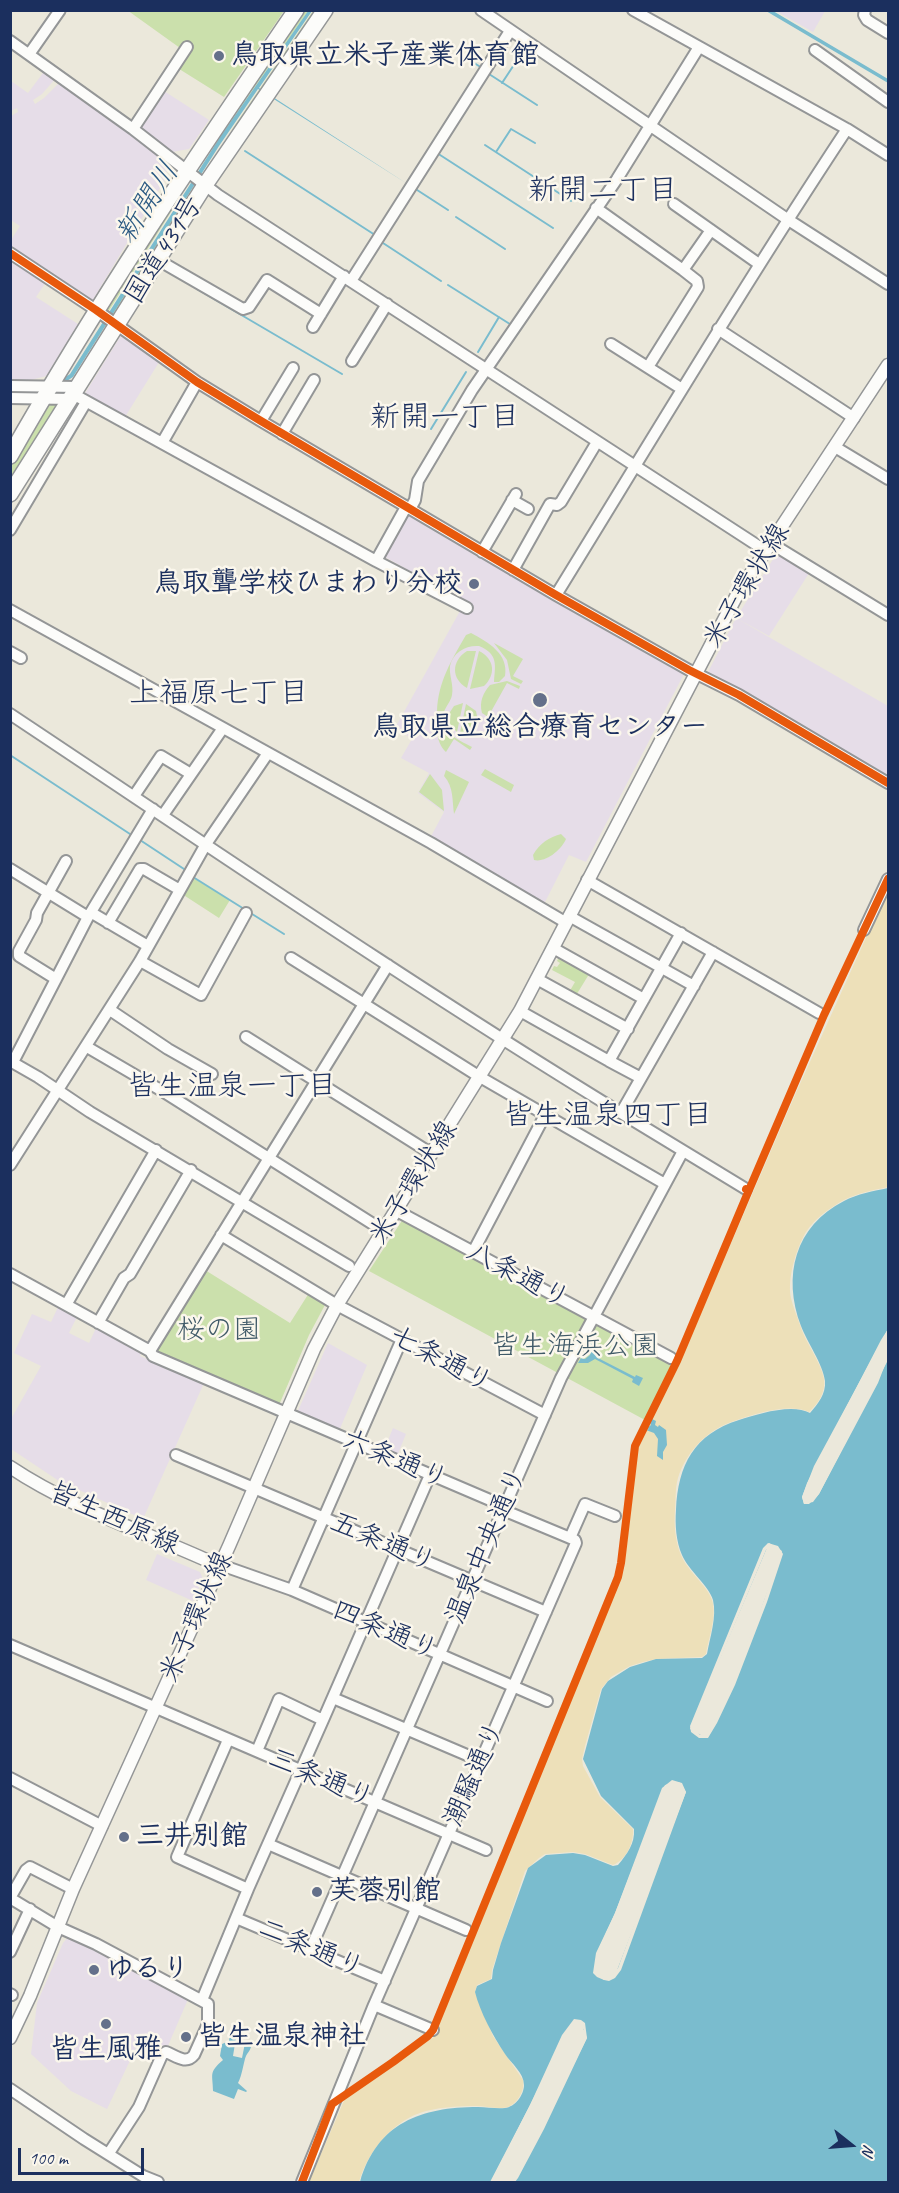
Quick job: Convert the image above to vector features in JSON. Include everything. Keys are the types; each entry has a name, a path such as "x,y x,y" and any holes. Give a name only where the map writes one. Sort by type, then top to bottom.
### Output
{"highway":[{"name":"国道431号","path":"10,494 63,392 97,311 296,10"},
{"name":"国道431号","path":"10,456 116,325 158,260 203,183 325,10"}],"main road":[{"name":"米子環状線","path":"10,2038 73,1889 221,1565 314,1349 337,1305 504,1040 738,593 888,367"},
{"name":"皆生西原線","path":"10,1467 70,1502 221,1565"}],"street":[{"path":"30,53 60,10"},
{"path":"481,10 788,219 888,284"},
{"path":"633,10 648,14 699,47 847,129 888,155"},
{"path":"865,10 864,15 867,20 888,33"},
{"path":"313,327 348,279 510,31"},
{"path":"10,41 30,53 203,183 486,370 635,466 888,615"},
{"path":"133,129 187,46"},
{"path":"376,561 408,508 415,501 418,481 486,370 651,126 699,47"},
{"path":"815,50 888,102"},
{"path":"556,595 718,329 847,129"},
{"path":"674,204 759,264"},
{"path":"596,208 697,281 698,287 648,367"},
{"path":"683,270 711,230"},
{"path":"10,253 97,311 196,382 282,434 556,595 739,696 888,783"},
{"path":"158,260 243,309 249,307 267,280 321,314"},
{"path":"352,361 387,304"},
{"path":"718,329 854,418"},
{"path":"611,344 682,389"},
{"path":"261,421 293,368"},
{"path":"282,434 314,380"},
{"path":"162,443 196,382"},
{"path":"10,386 31,386 63,392 467,608"},
{"path":"10,398 63,392"},
{"path":"10,530 63,392"},
{"path":"513,570 549,506 551,503 557,505 561,502 597,442"},
{"path":"835,447 888,479"},
{"path":"482,552 514,497 528,509"},
{"path":"10,610 567,919 694,986"},
{"path":"10,652 21,658"},
{"path":"10,714 504,1040 746,1189"},
{"path":"163,815 223,728"},
{"path":"10,1165 140,961 206,844 268,753"},
{"path":"134,796 161,756 191,774"},
{"path":"153,809 90,915 12,1062 90,1112 349,1266"},
{"path":"56,979 18,954 47,893 66,861"},
{"path":"108,923 140,869 144,869 180,890"},
{"path":"10,870 47,893 148,946"},
{"path":"864,930 888,879"},
{"path":"587,880 819,1013"},
{"path":"140,961 200,995 246,913"},
{"path":"609,1061 681,933"},
{"path":"553,948 644,999"},
{"path":"621,1113 713,952"},
{"path":"291,958 480,1077 665,1184"},
{"path":"150,1351 388,965"},
{"path":"537,979 628,1029"},
{"path":"110,1010 168,1049 212,1074"},
{"path":"520,1011 641,1078"},
{"path":"246,1037 432,1154"},
{"path":"87,1047 269,1157 384,1231"},
{"path":"473,1252 545,1115"},
{"path":"66,1305 156,1150"},
{"name":"温泉中央通り","path":"310,1950 544,1415 594,1315 683,1151"},
{"path":"98,1323 124,1278 130,1274 191,1170"},
{"name":"八条通り","path":"397,1211 671,1358"},
{"name":"七条通り","path":"221,1235 337,1305 544,1415"},
{"name":"六条通り","path":"10,1274 150,1351 155,1357 430,1475 573,1540"},
{"path":"291,1590 402,1339"},
{"name":"五条通り","path":"176,1455 546,1612"},
{"path":"202,2000 248,1889 302,1771 430,1475"},
{"name":"潮騒通り","path":"302,2182 374,2005 546,1612 585,1504 615,1516"},
{"name":"四条通り","path":"221,1565 291,1590 547,1701"},
{"name":"三条通り","path":"10,1645 486,1850"},
{"path":"333,1698 481,1761"},
{"path":"257,1751 279,1699 323,1720"},
{"path":"228,1740 177,1857 248,1889"},
{"path":"10,1778 102,1826"},
{"path":"268,1844 466,1930"},
{"path":"73,1889 30,1867 10,1898 58,1927 96,1944 208,2004 208,2024 194,2055 189,2060 166,2052 162,2055 139,2107 109,2153"},
{"path":"10,1952 30,1909"},
{"name":"二条通り","path":"236,1918 385,1981"},
{"path":"374,2005 433,2030"},
{"path":"10,2089 84,2139 143,2176 158,2182"}],"shaded area":[{"path":"776,11 825,11 813,32"},
{"path":"46,69 57,77 42,94 33,100 35,104 62,80 165,158 163,161 167,166 166,178 91,303 11,248 11,240 20,226 11,220 11,116 18,112 17,108 11,111 11,81 28,93"},
{"path":"164,91 209,120 189,149 172,152 142,131 140,127"},
{"path":"10,256 48,279 36,297 78,324 46,376 31,380 11,380"},
{"path":"123,332 161,359 125,417 84,395"},
{"name":"鳥取県立総合療育センター","path":"410,514 685,672 586,862 569,855 543,906 429,840 444,812 418,793 429,773 401,758 412,739 395,728 465,602 385,557 384,553 406,515"},
{"path":"777,553 811,570 769,636 736,618"},
{"path":"736,618 888,706 888,776 777,712 780,711 776,712 708,672"},
{"path":"59,1305 78,1315 69,1333 89,1343 97,1326 142,1352 140,1356 204,1383 143,1519 59,1481 11,1449 11,1419 41,1366 14,1353 32,1314 51,1322"},
{"path":"328,1343 367,1365 339,1431 297,1413"},
{"path":"393,1428 406,1434 397,1456 384,1450"},
{"path":"157,1554 200,1572 203,1579 193,1601 146,1580"},
{"name":"皆生風雅","path":"70,1935 189,1997 167,2048 161,2045 156,2057 136,2048 107,2109 71,2091 31,2054 37,2003 63,1943"}],"green space":[{"name":"鳥取県立米子産業体育館","path":"127,10 284,11 224,97 176,67 187,53"},
{"path":"301,11 308,11 204,160 200,158"},
{"path":"313,11 319,11 256,102 231,131 209,163"},
{"path":"181,196 108,312 107,306"},
{"path":"185,199 189,201 115,315 112,315"},
{"path":"55,402 58,404 11,486 11,467 49,406"},
{"path":"471,633 484,640 500,655 504,661 505,676 499,682 494,682 494,661 490,653 479,646 465,648 457,653 450,666 451,699 444,712 437,711 440,690 447,671 451,662 466,635"},
{"path":"494,643 523,659 513,676 523,681 521,684 511,679 507,660"},
{"path":"467,651 476,651 467,688 458,680 455,670 458,660"},
{"path":"479,651 491,663 491,677 484,686 470,689"},
{"path":"507,681 520,686 519,689 507,683 488,717 482,713 481,709 484,694 490,685"},
{"path":"463,703 457,732 449,724 448,715 454,706"},
{"path":"466,704 476,711 478,721 469,732 460,733"},
{"path":"437,714 443,715 443,722 448,731 472,747 470,750 454,739 446,752 438,739"},
{"path":"485,769 514,785 511,792 481,775"},
{"path":"446,770 469,782 454,814 451,789 444,776"},
{"path":"430,774 442,790 444,811 419,792"},
{"path":"561,834 566,839 557,851 544,859 534,860 533,855 542,844"},
{"path":"192,877 230,900 219,918 182,894"},
{"path":"560,955 591,971 575,997 568,994 575,982 552,970 560,963 557,961"},
{"name":"皆生海浜公園","path":"403,1219 674,1363 645,1420 369,1271"},
{"name":"桜の園","path":"205,1270 290,1323 309,1293 326,1303 309,1335 279,1405 158,1352 157,1348"}],"sand":[{"path":"888,889 888,1187 855,1195 828,1210 809,1227 796,1255 791,1273 791,1298 802,1332 824,1379 823,1393 818,1401 809,1412 791,1409 772,1410 724,1425 699,1443 682,1468 676,1490 675,1533 684,1561 710,1594 712,1600 713,1620 706,1654 702,1657 656,1659 643,1662 630,1666 611,1677 601,1689 582,1759 583,1766 600,1797 633,1829 631,1845 622,1859 613,1865 585,1854 573,1852 545,1854 525,1871 491,1979 477,1985 475,1992 493,2036 523,2080 522,2092 515,2102 504,2108 451,2107 414,2115 393,2129 375,2148 359,2182 309,2182 346,2096 434,2037 624,1570 638,1446 679,1364 795,1095"}],"water":[{"path":"308,11 312,11 259,88 409,185 258,89 219,146 73,377 44,390 11,394 11,389 61,380 70,374 220,137"},
{"path":"766,11 773,11 888,79 888,83"},
{"path":"888,1188 888,1329 807,1483 802,1497 804,1504 809,1504 819,1494 888,1360 888,2182 514,2182 587,2038 580,2020 571,2024 491,2182 360,2182 378,2145 404,2122 438,2110 478,2107 505,2108 515,2103 521,2096 524,2089 522,2076 505,2054 487,2024 475,1992 477,1986 492,1979 501,1943 528,1868 546,1855 573,1853 585,1855 613,1866 618,1865 630,1848 634,1829 601,1796 583,1759 602,1689 608,1681 630,1667 656,1659 702,1658 707,1654 714,1620 713,1600 685,1561 676,1533 677,1494 685,1465 691,1453 700,1443 723,1426 775,1410 794,1409 810,1413 819,1402 824,1390 824,1374 801,1326 795,1307 793,1271 797,1254 804,1238 827,1211 849,1199","holes":["769,1543 782,1551 734,1684 706,1738 690,1729","679,1782 686,1792 614,1978 604,1980 594,1972 597,1953 665,1785"]},
{"path":"590,1340 596,1349 596,1357 635,1377 636,1375 643,1378 639,1386 632,1382 633,1379 595,1359 588,1363 578,1363 581,1358 585,1359 590,1355 588,1345"},
{"path":"652,1419 656,1421 655,1425 666,1430 667,1445 663,1452 663,1460 657,1456 658,1439 654,1433 646,1430 649,1429 647,1428 651,1425"},
{"path":"237,2031 233,2056 242,2058 245,2043 251,2047 245,2058 238,2083 247,2091 238,2089 234,2099 213,2091 212,2077 213,2071 223,2060 220,2056 222,2044 229,2041 230,2034"}],"pier":[{"path":"888,1329 888,1334 817,1468 806,1494 806,1502 817,1492 888,1357 878,1383 819,1494 813,1502 804,1504 802,1497 814,1466"},
{"path":"768,1543 778,1546 783,1554 767,1602 735,1685 717,1723 708,1738 699,1738 691,1732 690,1726 763,1548","holes":["770,1546 779,1554 764,1600 732,1683 714,1721 705,1735 700,1735 693,1727 701,1705 766,1550"]},
{"path":"672,1780 682,1783 686,1792 621,1970 615,1978 609,1981 604,1980 593,1973 596,1953 615,1913 662,1788","holes":["670,1785 680,1786 683,1792 618,1968 612,1975 605,1977 597,1971 600,1954 628,1889 663,1796"]},
{"path":"574,2019 585,2023 587,2038 544,2129 518,2178 515,2182 511,2182 581,2046 584,2030 579,2023 576,2023 566,2036 505,2163 494,2182 490,2182 530,2105 562,2035"}],"waterway":[{"path":"502,83 527,45"},
{"path":"457,52 482,68"},
{"path":"489,74 537,105"},
{"path":"496,152 511,129 535,143"},
{"path":"485,145 571,201"},
{"path":"245,151 375,235"},
{"path":"437,153 553,228"},
{"path":"414,188 448,210"},
{"path":"456,217 505,249"},
{"path":"383,243 441,281"},
{"path":"448,285 513,326"},
{"path":"197,289 342,374"},
{"path":"478,352 499,317"},
{"path":"431,429 466,372"},
{"path":"10,755 133,836"},
{"path":"140,840 187,871"},
{"path":"193,877 284,934"}],"cycle path":[{"path":"10,253 96,310 197,382 261,421 556,595 689,670 739,695 888,783"},
{"path":"749,1190 824,1015 888,879"},
{"path":"302,2182 332,2104 393,2062 433,2030 618,1577 635,1446 677,1361 749,1190 746,1189"}],"place":[{"name":"鳥取県立米子産業体育館","path":"219,56"},
{"name":"鳥取聾学校ひまわり分校","path":"474,584"},
{"name":"鳥取県立総合療育センター","path":"540,700"},
{"name":"三井別館","path":"124,1837"},
{"name":"芙蓉別館","path":"317,1892"},
{"name":"ゆるり","path":"94,1970"},
{"name":"皆生風雅","path":"106,2024"},
{"name":"皆生温泉神社","path":"186,2037"}],"district":[{"name":"新開二丁目","path":"603,191"},
{"name":"新開一丁目","path":"445,418"},
{"name":"上福原七丁目","path":"219,694"},
{"name":"皆生温泉一丁目","path":"232,1087"},
{"name":"皆生温泉四丁目","path":"608,1116"}],"water label":[{"name":"新開川","path":"148,203"}]}
